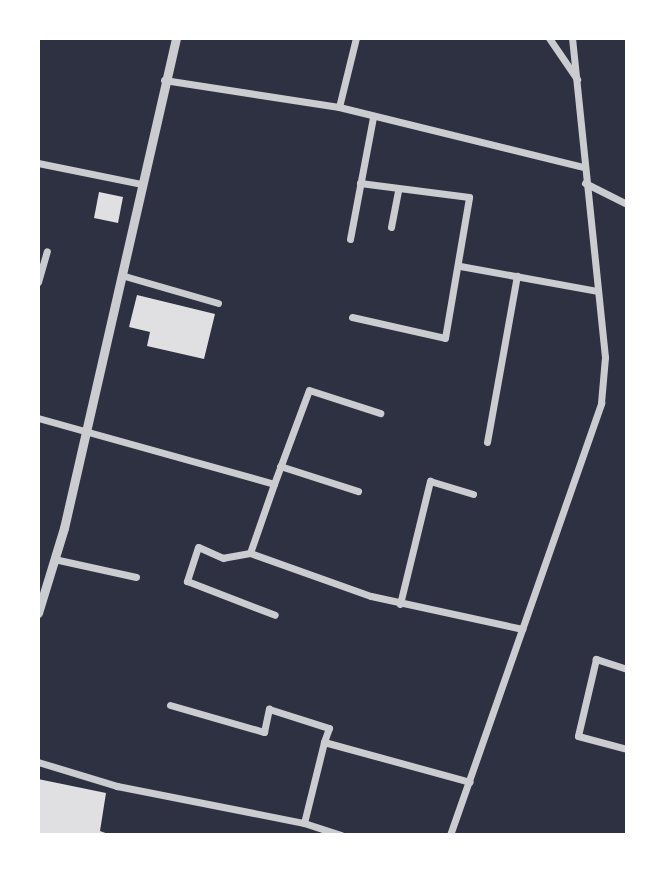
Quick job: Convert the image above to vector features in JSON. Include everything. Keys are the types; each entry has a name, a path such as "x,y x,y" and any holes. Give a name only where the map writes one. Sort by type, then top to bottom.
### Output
{"street":[{"path":"38,613 87,430 164,80 176,38"},
{"path":"339,107 356,38"},
{"path":"549,38 577,80"},
{"path":"450,835 601,403 605,357 572,38"},
{"path":"164,80 339,107 583,167"},
{"path":"350,239 373,117"},
{"path":"38,163 141,184"},
{"path":"352,317 445,338 460,266 469,197 407,185 398,190 360,183"},
{"path":"585,183 627,204"},
{"path":"391,227 398,190"},
{"path":"38,282 47,251"},
{"path":"460,266 597,291"},
{"path":"121,275 218,303"},
{"path":"487,442 517,276"},
{"path":"250,553 309,390 380,413"},
{"path":"38,418 274,484"},
{"path":"280,466 358,491"},
{"path":"400,604 430,481 473,494"},
{"path":"275,615 187,581 198,547 223,558 250,553 400,604 522,629"},
{"path":"54,559 136,577"},
{"path":"627,669 596,659 578,736 627,749"},
{"path":"170,705 264,732 269,709 329,728 304,823"},
{"path":"324,742 470,782"},
{"path":"38,762 117,786 304,823 341,835"}],"building":[{"path":"99,192 123,197 118,223 94,218"},
{"path":"137,295 215,314 204,359 147,346 150,332 129,327"},
{"path":"38,779 106,793 100,831 111,835 38,835"}]}
